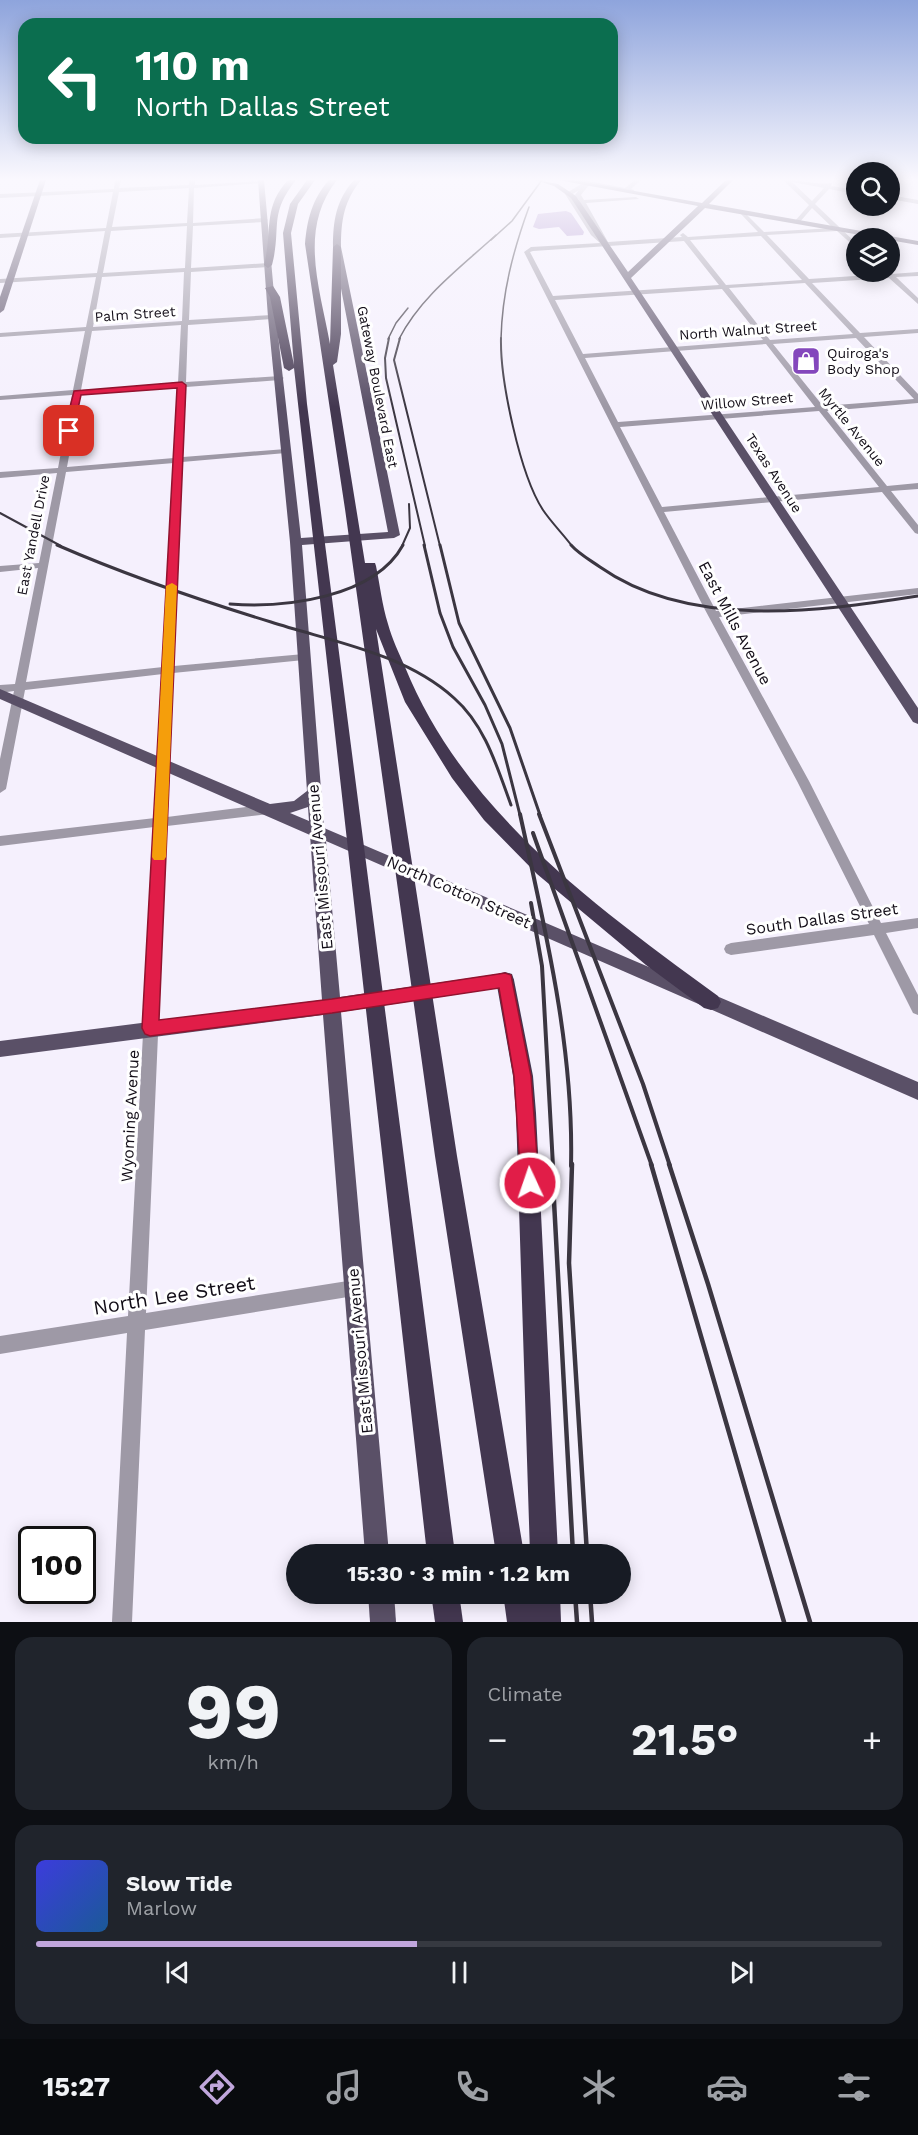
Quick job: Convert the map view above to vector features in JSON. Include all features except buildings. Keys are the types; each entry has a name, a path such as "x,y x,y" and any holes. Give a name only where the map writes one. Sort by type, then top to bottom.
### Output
{"highway":[{"path":"268,265 272,256"},
{"path":"290,256 302,404 440,1544"},
{"path":"311,256 351,509 446,1156 508,1544"},
{"path":"329,381 336,334 337,256"},
{"path":"270,288 275,297 292,392 302,404"},
{"path":"351,509 367,543 381,625 396,666 412,702 458,774 490,816 543,869 653,959 711,1002"},
{"path":"505,980 523,1076 526,1113 544,1544"},
{"path":"446,1604 448,1622"},
{"path":"518,1604 521,1622"},
{"path":"546,1604 547,1622"}],"main road":[{"path":"0,310 3,294 18,256"},
{"name":"East Missouri Avenue","path":"267,256 296,542 317,830 376,1544"},
{"name":"Gateway Boulevard East","path":"296,542 394,535 339,256"},
{"name":"Texas Avenue","path":"613,256 918,719"},
{"path":"627,276 650,256"},
{"name":"North Cotton Street","path":"0,694 17,694 164,763 918,1091"},
{"path":"269,809 303,804 309,800 314,791"},
{"path":"0,1049 332,1006 505,980"},
{"path":"382,1604 383,1622"}],"street":[{"name":"East Yandell Drive","path":"0,789 103,256"},
{"name":"Wyoming Avenue","path":"122,1622 188,256"},
{"name":"East Mills Avenue","path":"530,256 756,697 803,781 918,1009"},
{"name":"Myrtle Avenue","path":"700,256 918,531"},
{"path":"782,256 918,400"},
{"path":"0,281 268,265"},
{"path":"900,273 918,274"},
{"path":"550,298 846,277"},
{"path":"897,282 918,302"},
{"name":"Palm Street","path":"0,335 272,316"},
{"name":"North Walnut Street","path":"580,356 918,331"},
{"path":"0,398 280,378"},
{"name":"Willow Street","path":"615,425 918,400"},
{"path":"0,475 286,452"},
{"path":"659,510 918,486"},
{"path":"0,569 43,565"},
{"path":"714,614 918,591"},
{"path":"0,689 17,694 168,670 304,657"},
{"path":"0,841 269,809"},
{"name":"South Dallas Street","path":"731,949 918,923"},
{"name":"North Lee Street","path":"0,1345 354,1288"}],"railway":[{"path":"399,339 408,323 430,296 473,256"},
{"path":"501,339 504,305 514,256"},
{"path":"388,339 396,323 408,308"},
{"path":"389,338 385,358 386,378 425,546"},
{"path":"400,338 394,360 440,546"},
{"path":"501,339 504,378 519,451 543,510 572,546"},
{"path":"402,546 410,528 409,504"},
{"path":"0,513 61,546"},
{"path":"57,545 163,586 244,614 367,651 413,670 454,698 474,721 489,747 511,805"},
{"path":"230,604 276,604 301,601 350,588 371,577 389,563 403,545"},
{"path":"424,545 440,613 453,647 485,705 502,744 520,815"},
{"path":"440,545 459,623 510,728 540,815"},
{"path":"572,546 600,567 635,587 673,600 713,608 754,611 797,610 918,596"},
{"path":"520,814 548,945 563,1033 571,1121 571,1166"},
{"path":"539,814 643,1084 670,1166"},
{"path":"533,833 652,1166"},
{"path":"531,903 542,966 553,1166"},
{"path":"552,1164 572,1544"},
{"path":"572,1164 569,1263 586,1544"},
{"path":"651,1164 784,1622"},
{"path":"669,1164 708,1284 810,1622"},
{"path":"576,1604 577,1622"},
{"path":"591,1604 592,1622"}],"slow traffic":[{"path":"159,857 172,586"}],"place":[{"name":"Quiroga's Body Shop","path":"806,361"}],"route":[{"path":"69,431 77,393 182,385 150,1028 332,1006 505,980 523,1076 530,1183"}]}
